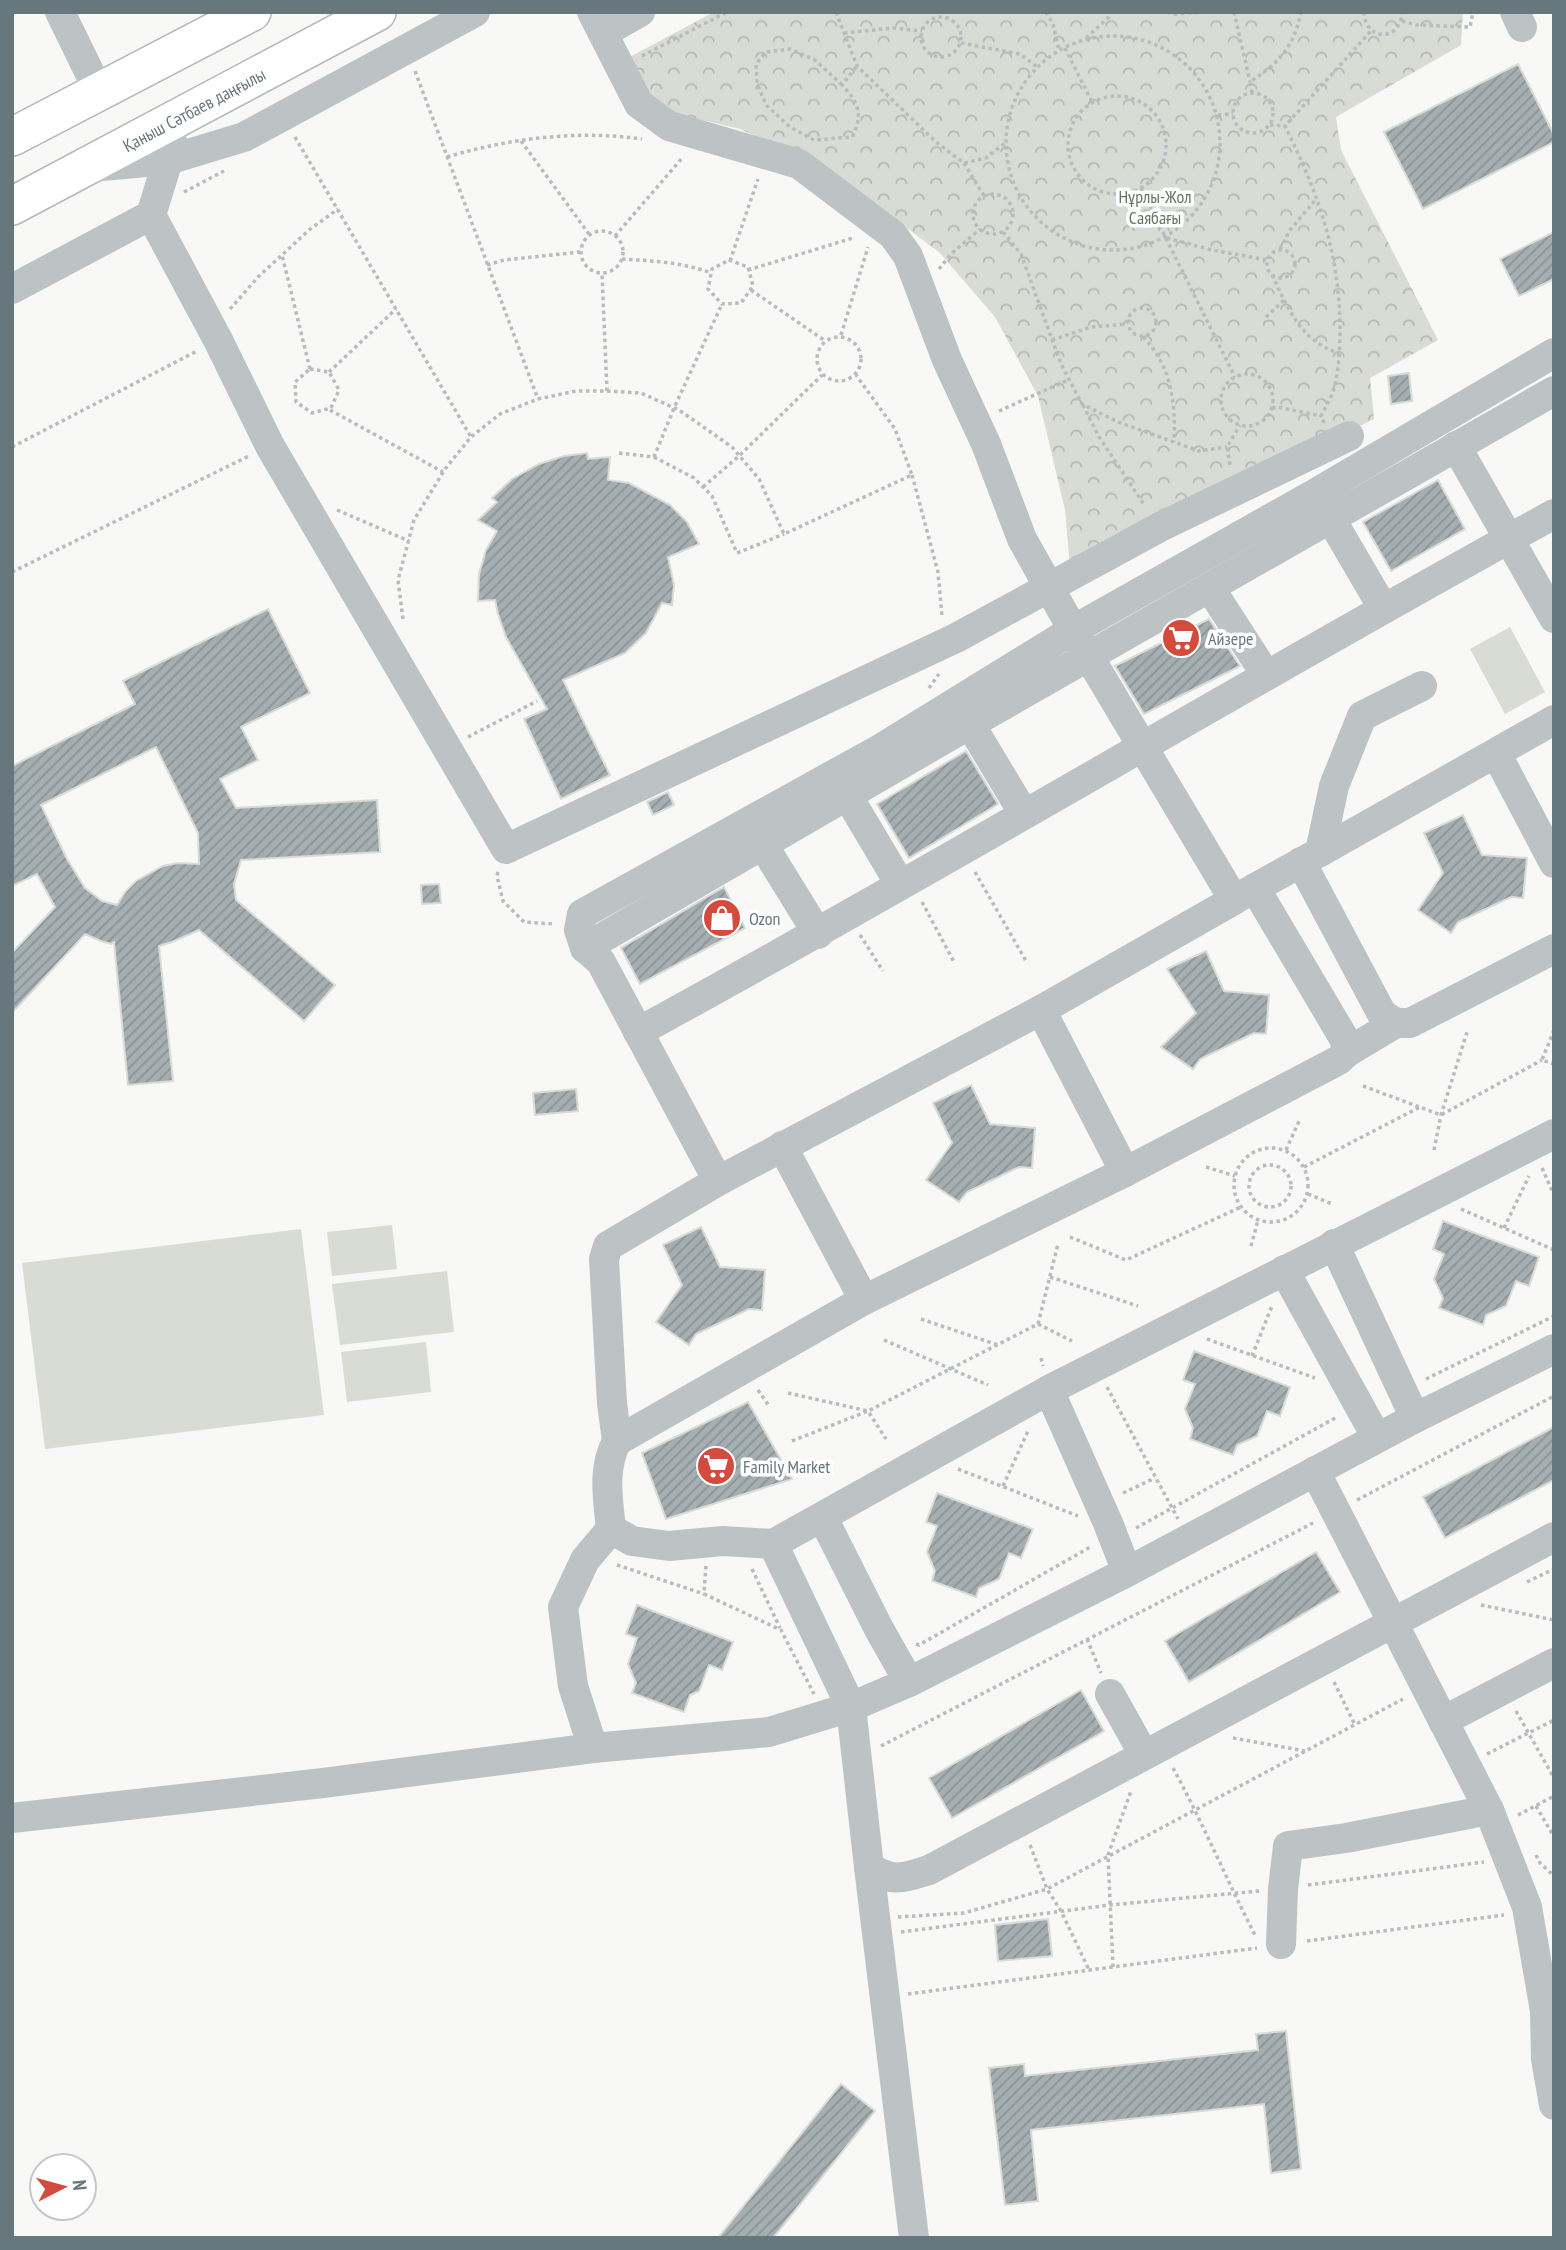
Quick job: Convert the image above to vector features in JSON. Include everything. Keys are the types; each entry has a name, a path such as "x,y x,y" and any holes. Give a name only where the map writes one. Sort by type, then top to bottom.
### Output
{"main road":[{"path":"12,137 252,12"},
{"name":"Қаныш Сәтбаев даңғылы","path":"12,206 377,12"}],"lane":[{"path":"60,12 99,92"},
{"path":"83,168 168,160 244,137 288,130 406,50 475,12"},
{"path":"640,12 597,23 639,104 669,126 799,164 893,235 908,256 947,360 976,422 1022,539 1144,746 1345,1040 1346,1053"},
{"path":"12,289 151,215 181,116"},
{"path":"151,215 222,326 270,446 506,849 942,643 1160,527 1341,440"},
{"path":"585,948 970,723 1210,588 1323,505 1554,353"},
{"path":"718,1181 601,962 585,948 579,930 582,914 880,749 1073,629 1323,505 1456,446 1554,391"},
{"path":"1456,446 1554,618"},
{"path":"1323,505 1384,608"},
{"path":"638,1032 818,934 905,881 1554,514"},
{"path":"1210,588 1266,676"},
{"path":"1396,1023 1382,1014 1310,857 1362,716 1422,687"},
{"path":"617,1441 612,1403 604,1259 608,1246 782,1146 1041,1010 1554,720"},
{"path":"970,723 1024,814"},
{"path":"1496,753 1554,863"},
{"path":"847,795 905,881"},
{"path":"763,845 818,934"},
{"path":"593,1748 573,1686 563,1607 585,1560 611,1529 606,1478 611,1453 617,1441 863,1300 1125,1172 1339,1060 1396,1023 1410,1023 1554,949"},
{"path":"1041,1010 1125,1172"},
{"path":"782,1146 863,1300"},
{"path":"611,1529 632,1541 669,1546 723,1541 773,1544 1049,1390 1430,1196 1548,1146"},
{"path":"1334,1244 1415,1418"},
{"path":"1284,1270 1377,1438"},
{"path":"12,1818 323,1783 593,1748 769,1732 838,1711 909,1682 1127,1572 1415,1418 1554,1349"},
{"path":"1049,1390 1127,1572"},
{"path":"1315,1471 1443,1721 1502,1813 1527,1906 1550,2009 1546,2059 1554,2105"},
{"path":"823,1518 909,1682"},
{"path":"869,1867 886,1878 905,1877 929,1870 1157,1759 1394,1621 1554,1537"},
{"path":"773,1544 857,1758 914,2238"},
{"path":"1443,1721 1554,1663"},
{"path":"1110,1694 1157,1759"},
{"path":"1281,1944 1288,1846 1502,1813"}],"path":[{"path":"621,68 727,12"},
{"path":"836,12 857,66 936,142 964,163 984,196"},
{"path":"1046,12 1053,24 1059,50"},
{"path":"1085,39 1111,12"},
{"path":"1167,12 1204,12"},
{"path":"1234,12 1251,93"},
{"path":"1250,82 1272,68 1289,48 1301,12"},
{"path":"1364,12 1371,31 1380,35 1397,29 1402,21 1402,12"},
{"path":"1402,21 1416,25 1469,27 1473,12"},
{"path":"938,15 954,21 959,27 961,43 951,55 936,56 924,46 922,31 926,24 938,15"},
{"path":"844,33 893,27 922,31"},
{"path":"1285,126 1371,31"},
{"path":"1113,35 1141,39 1167,50 1189,67 1206,89 1217,115 1221,143 1217,171 1206,197 1189,220 1165,238 1141,248 1113,251 1085,248 1059,237 1037,220 1020,197 1009,171 1005,143 1009,115 1020,89 1037,67 1065,47 1085,39 1113,35"},
{"path":"961,43 1020,54 1037,67"},
{"path":"1065,47 1092,102"},
{"path":"790,49 814,60 842,85 856,101 858,124 852,137 814,139 790,127 766,105 757,83 756,64 766,52 790,49"},
{"path":"406,50 538,399"},
{"path":"842,85 857,66"},
{"path":"1251,93 1266,97 1271,103 1273,118 1269,125 1255,133 1241,128 1233,114 1238,100 1251,93"},
{"path":"1104,97 1129,97 1141,102 1159,120 1164,132 1164,158 1159,169 1141,187 1116,194 1104,192 1092,187 1074,169 1069,157 1069,132 1074,120 1092,102 1104,97"},
{"path":"1217,115 1233,114"},
{"path":"1269,125 1285,126"},
{"path":"1285,126 1317,198 1329,235 1340,291 1339,353 1333,391 1321,416"},
{"path":"288,130 338,209 471,437"},
{"path":"447,158 482,147 554,135 615,135 642,139"},
{"path":"521,141 589,234"},
{"path":"964,163 986,158 1005,143"},
{"path":"615,236 683,157"},
{"path":"180,195 228,169"},
{"path":"730,261 758,178"},
{"path":"1141,187 1235,377"},
{"path":"999,194 1011,204 1012,220 1003,232 987,233 975,223 973,216 978,201 984,196 999,194"},
{"path":"1011,204 1020,197"},
{"path":"1317,198 1290,230 1280,249 1270,255 1267,260 1268,271 1296,324 1316,343 1339,353"},
{"path":"12,447 222,326 259,276 338,209"},
{"path":"919,287 951,254 981,229"},
{"path":"605,230 615,236 620,240 623,256 614,271 598,274 584,265 580,248 589,234 605,230"},
{"path":"1003,232 1021,254 1061,364 1099,437 1160,527"},
{"path":"748,270 860,236"},
{"path":"1165,238 1267,260"},
{"path":"841,335 869,245"},
{"path":"1272,275 1282,279 1295,268 1294,257 1280,249"},
{"path":"487,265 503,260 580,252"},
{"path":"282,255 310,369"},
{"path":"622,258 670,261 711,273"},
{"path":"730,261 748,267 748,270 753,286 741,303 722,303 708,289 712,269 730,261"},
{"path":"602,273 607,391"},
{"path":"751,290 825,341"},
{"path":"1266,317 1284,300"},
{"path":"654,457 722,303"},
{"path":"1143,337 1156,327 1151,311 1146,308 1135,309 1130,313 1127,324 1132,334 1143,337 1156,349 1164,368 1172,398 1174,443"},
{"path":"329,372 396,309"},
{"path":"1052,340 1091,327 1127,324"},
{"path":"841,335 856,342 862,359 856,375 838,382 822,375 816,358 822,342 841,335"},
{"path":"310,369 329,372 339,390 331,408 312,413 296,402 295,382 310,369"},
{"path":"1245,374 1255,376 1264,380 1270,388 1272,408 1267,417 1259,423 1240,425 1231,420 1225,412 1223,393 1227,384 1235,377 1245,374"},
{"path":"703,487 740,456 822,375"},
{"path":"856,375 895,429 912,475 938,572 942,643"},
{"path":"976,422 1070,379"},
{"path":"403,622 398,580 415,520 443,472 471,437 500,414 538,399 576,391 641,393 674,408 732,447 740,456 759,480 784,534"},
{"path":"1082,404 1118,422 1199,451 1227,447"},
{"path":"1272,408 1321,416 1341,440"},
{"path":"328,409 443,472"},
{"path":"1237,490 1227,447 1240,425"},
{"path":"12,572 270,446"},
{"path":"619,453 654,457 694,478 712,496 737,553 912,475"},
{"path":"334,509 409,541"},
{"path":"458,742 537,701"},
{"path":"506,849 497,876 503,901 524,922 558,924 582,914"},
{"path":"962,849 1026,961"},
{"path":"905,881 954,962"},
{"path":"848,915 883,971"},
{"path":"1363,1086 1441,1115 1542,1060 1554,1030"},
{"path":"1434,1150 1441,1115 1467,1032"},
{"path":"1542,1060 1554,1064"},
{"path":"1304,1167 1420,1107"},
{"path":"1286,1150 1300,1118"},
{"path":"1548,1146 1554,1195"},
{"path":"1504,1228 1548,1146"},
{"path":"1275,1148 1286,1150 1304,1167 1308,1194 1297,1212 1289,1218 1268,1222 1258,1220 1241,1207 1234,1187 1235,1176 1246,1158 1255,1152 1275,1148"},
{"path":"1276,1165 1289,1175 1291,1191 1288,1199 1281,1205 1274,1208 1265,1207 1252,1197 1249,1181 1259,1167 1276,1165"},
{"path":"1206,1167 1235,1176"},
{"path":"1308,1194 1332,1204"},
{"path":"1430,1196 1554,1250"},
{"path":"1070,1237 1126,1260 1241,1207"},
{"path":"1251,1246 1258,1220"},
{"path":"792,1441 868,1411 1038,1324 1058,1244"},
{"path":"1050,1277 1138,1306"},
{"path":"1415,1377 1427,1380 1554,1316"},
{"path":"921,1319 998,1345"},
{"path":"1038,1324 1072,1341"},
{"path":"1207,1339 1323,1380"},
{"path":"884,1340 988,1385"},
{"path":"1105,1384 1171,1508"},
{"path":"1003,1486 1035,1414 1049,1390"},
{"path":"788,1393 868,1411 886,1439"},
{"path":"857,1758 1554,1396"},
{"path":"1129,1532 1339,1416"},
{"path":"958,1469 1080,1517"},
{"path":"1115,1497 1155,1478"},
{"path":"907,1642 919,1645 1101,1540"},
{"path":"747,1559 781,1630 838,1711"},
{"path":"704,1594 706,1561"},
{"path":"617,1565 704,1594 781,1630"},
{"path":"1481,1605 1554,1620"},
{"path":"1087,1640 1110,1694"},
{"path":"876,1927 964,1913 1047,1889 1408,1697"},
{"path":"1511,1703 1554,1778"},
{"path":"1483,1755 1554,1720"},
{"path":"1233,1738 1305,1751"},
{"path":"885,1997 1113,1967 1261,1947 1195,1809 1157,1759 1108,1855 1113,1967"},
{"path":"1502,1813 1535,1805 1554,1796"},
{"path":"1535,1805 1554,1837"},
{"path":"1028,1841 1047,1889 1061,1910 1089,1970"},
{"path":"1534,1851 1540,1863 1554,1876"},
{"path":"876,1927 1283,1889 1486,1862"},
{"path":"1281,1944 1507,1914 1527,1906"}],"green space":[{"name":"Нұрлы-Жол Саябағы","path":"714,12 1463,12 1461,45 1336,117 1341,150 1438,340 1370,378 1374,419 1070,568 1065,510 1038,396 995,317 940,253 831,171 740,129 651,108 626,59"},
{"path":"1510,627 1545,692 1505,714 1470,649"},
{"path":"392,1225 397,1269 332,1276 327,1232"},
{"path":"301,1229 324,1415 45,1449 22,1263"},
{"path":"447,1271 454,1332 340,1345 332,1284"},
{"path":"426,1342 431,1392 347,1402 341,1352"}],"building":[{"path":"1518,64 1554,135 1554,142 1423,209 1384,132"},
{"path":"1554,232 1554,279 1519,296 1500,259"},
{"path":"1409,373 1412,401 1391,404 1388,376"},
{"path":"587,453 588,459 610,457 608,480 629,483 670,505 687,522 699,544 668,557 674,585 672,605 662,603 646,633 625,653 563,680 610,775 561,799 524,719 547,709 506,637 495,600 478,601 479,574 486,550 497,531 478,520 497,502 492,498 512,479 539,464 564,456"},
{"path":"1438,480 1465,529 1391,571 1363,522"},
{"path":"268,609 310,693 241,727 258,760 220,779 236,808 377,800 380,852 241,860 234,884 236,900 335,985 304,1021 199,930 159,946 173,1081 128,1085 114,942 111,944 85,934 12,1013 12,953 55,907 37,874 12,886 12,766 135,704 123,681","holes":["156,747 198,833 199,864 178,863 163,866 136,881 117,905 102,901 85,888 67,859 41,805"]},
{"path":"1209,619 1240,666 1144,714 1115,666"},
{"path":"966,751 998,804 909,858 877,804"},
{"path":"668,792 674,805 653,815 647,802"},
{"path":"1463,815 1482,855 1527,858 1523,898 1511,897 1458,922 1451,933 1418,910 1443,873 1424,833"},
{"path":"439,884 441,903 422,904 421,885"},
{"path":"724,887 745,928 640,984 621,948"},
{"path":"1206,951 1224,991 1269,995 1266,1034 1254,1033 1200,1059 1193,1069 1161,1047 1196,1013 1167,969"},
{"path":"971,1085 990,1124 1035,1128 1032,1168 1019,1167 967,1192 959,1202 926,1180 952,1143 933,1103"},
{"path":"576,1089 578,1111 535,1115 533,1093"},
{"path":"1443,1221 1539,1257 1529,1286 1516,1281 1506,1306 1486,1315 1483,1325 1439,1308 1443,1298 1434,1279 1444,1254 1433,1249"},
{"path":"701,1227 720,1267 765,1270 762,1310 749,1309 696,1334 689,1345 656,1322 682,1285 663,1245"},
{"path":"1194,1351 1290,1387 1280,1416 1267,1411 1257,1436 1237,1445 1233,1455 1190,1439 1193,1428 1185,1409 1195,1384 1183,1380"},
{"name":"Family Market","path":"748,1402 792,1479 666,1519 642,1453"},
{"path":"1554,1427 1554,1480 1445,1538 1423,1497"},
{"path":"937,1493 1033,1529 1021,1558 1009,1553 999,1579 979,1588 976,1597 932,1581 935,1571 927,1552 937,1526 926,1522"},
{"path":"1316,1552 1340,1592 1189,1682 1165,1641"},
{"path":"637,1605 733,1642 722,1670 709,1665 699,1691 690,1695 684,1712 632,1693 636,1683 628,1664 637,1638 626,1634"},
{"path":"1081,1690 1104,1731 952,1818 929,1778"},
{"path":"1048,1919 1052,1956 998,1961 995,1925"},
{"path":"1286,2031 1301,2169 1271,2173 1264,2104 1031,2130 1038,2201 1005,2205 989,2068 1024,2064 1025,2076 1258,2050 1256,2034"},
{"path":"841,2084 875,2111 773,2238 718,2238"}],"place":[{"name":"Айзере","path":"1181,638"},
{"name":"Ozon","path":"722,918"},
{"name":"Family Market","path":"716,1466"}]}
